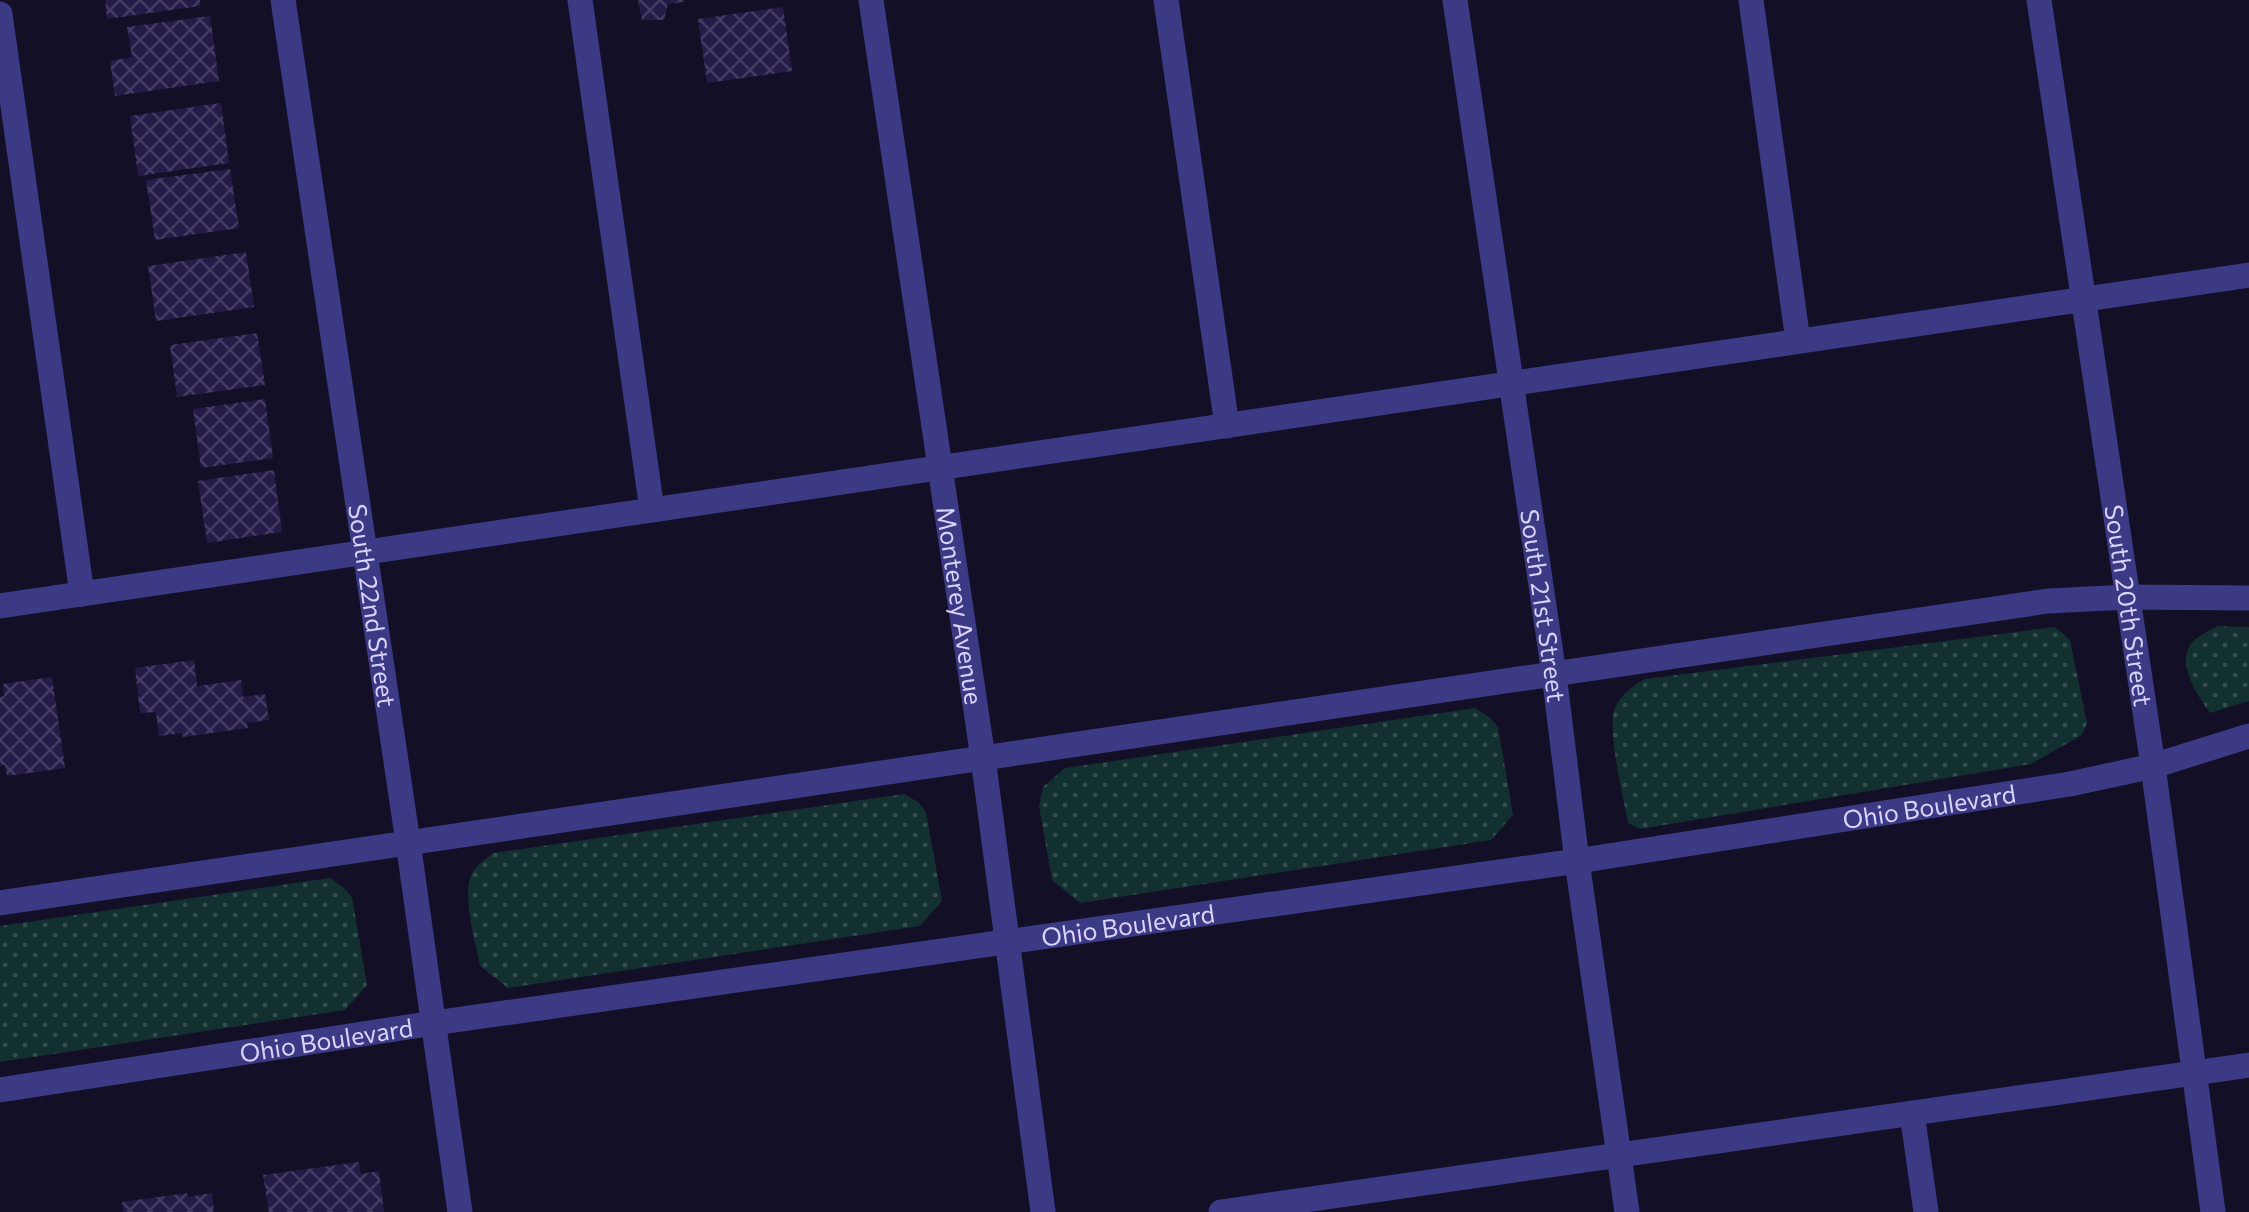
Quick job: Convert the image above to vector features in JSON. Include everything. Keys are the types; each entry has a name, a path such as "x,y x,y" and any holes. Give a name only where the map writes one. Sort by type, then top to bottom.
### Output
{"street":[{"name":"South 22nd Street","path":"283,0 460,1212"},
{"path":"580,0 652,510"},
{"name":"Monterey Avenue","path":"871,0 983,758 1043,1212"},
{"path":"1166,0 1227,426"},
{"name":"South 21st Street","path":"1455,0 1554,674 1626,1212"},
{"path":"1751,0 1798,342"},
{"name":"South 20th Street","path":"2040,0 2153,766 2213,1212"},
{"path":"0,14 82,594"},
{"path":"0,606 2249,276"},
{"path":"0,902 2048,601 2249,598"},
{"name":"Ohio Boulevard","path":"0,1090 434,1023 1577,861 2070,784 2153,766 2249,736"},
{"path":"1221,1212 1340,1204 1619,1155 2249,1065"},
{"path":"1912,1114 1926,1212"}],"green space":[{"path":"2217,626 2249,627 2249,701 2210,713 2191,681 2186,662 2195,639"},
{"path":"2055,627 2070,640 2087,723 2082,735 2031,764 1640,829 1628,823 1614,745 1613,715 1622,698 1645,679"},
{"path":"1475,708 1498,727 1513,815 1491,840 1080,903 1052,880 1039,806 1043,787 1065,768"},
{"path":"904,794 926,812 942,901 920,926 508,988 480,966 469,908 469,885 475,869 494,853"},
{"path":"330,878 352,897 367,985 345,1010 0,1062 0,926"}],"building":[{"path":"105,0 200,0 200,6 107,19"},
{"path":"639,0 684,2 668,4 664,20 642,20"},
{"path":"783,7 792,71 707,83 698,19"},
{"path":"210,16 219,81 115,96 110,61 132,57 127,27"},
{"path":"221,103 229,163 138,176 130,116"},
{"path":"230,169 239,228 155,240 146,180"},
{"path":"246,252 254,307 156,321 148,266"},
{"path":"257,333 265,385 177,397 170,345"},
{"path":"265,399 273,458 201,468 193,409"},
{"path":"274,470 282,532 207,543 198,481"},
{"path":"194,660 197,686 241,680 243,697 265,694 269,720 247,723 248,728 183,737 182,733 159,736 156,712 140,713 135,668"},
{"path":"52,677 65,768 7,776 5,765 0,766 3,684"},
{"path":"359,1162 361,1174 379,1171 384,1212 269,1212 263,1175"},
{"path":"187,1193 188,1197 212,1193 214,1212 123,1212 122,1202"}]}
